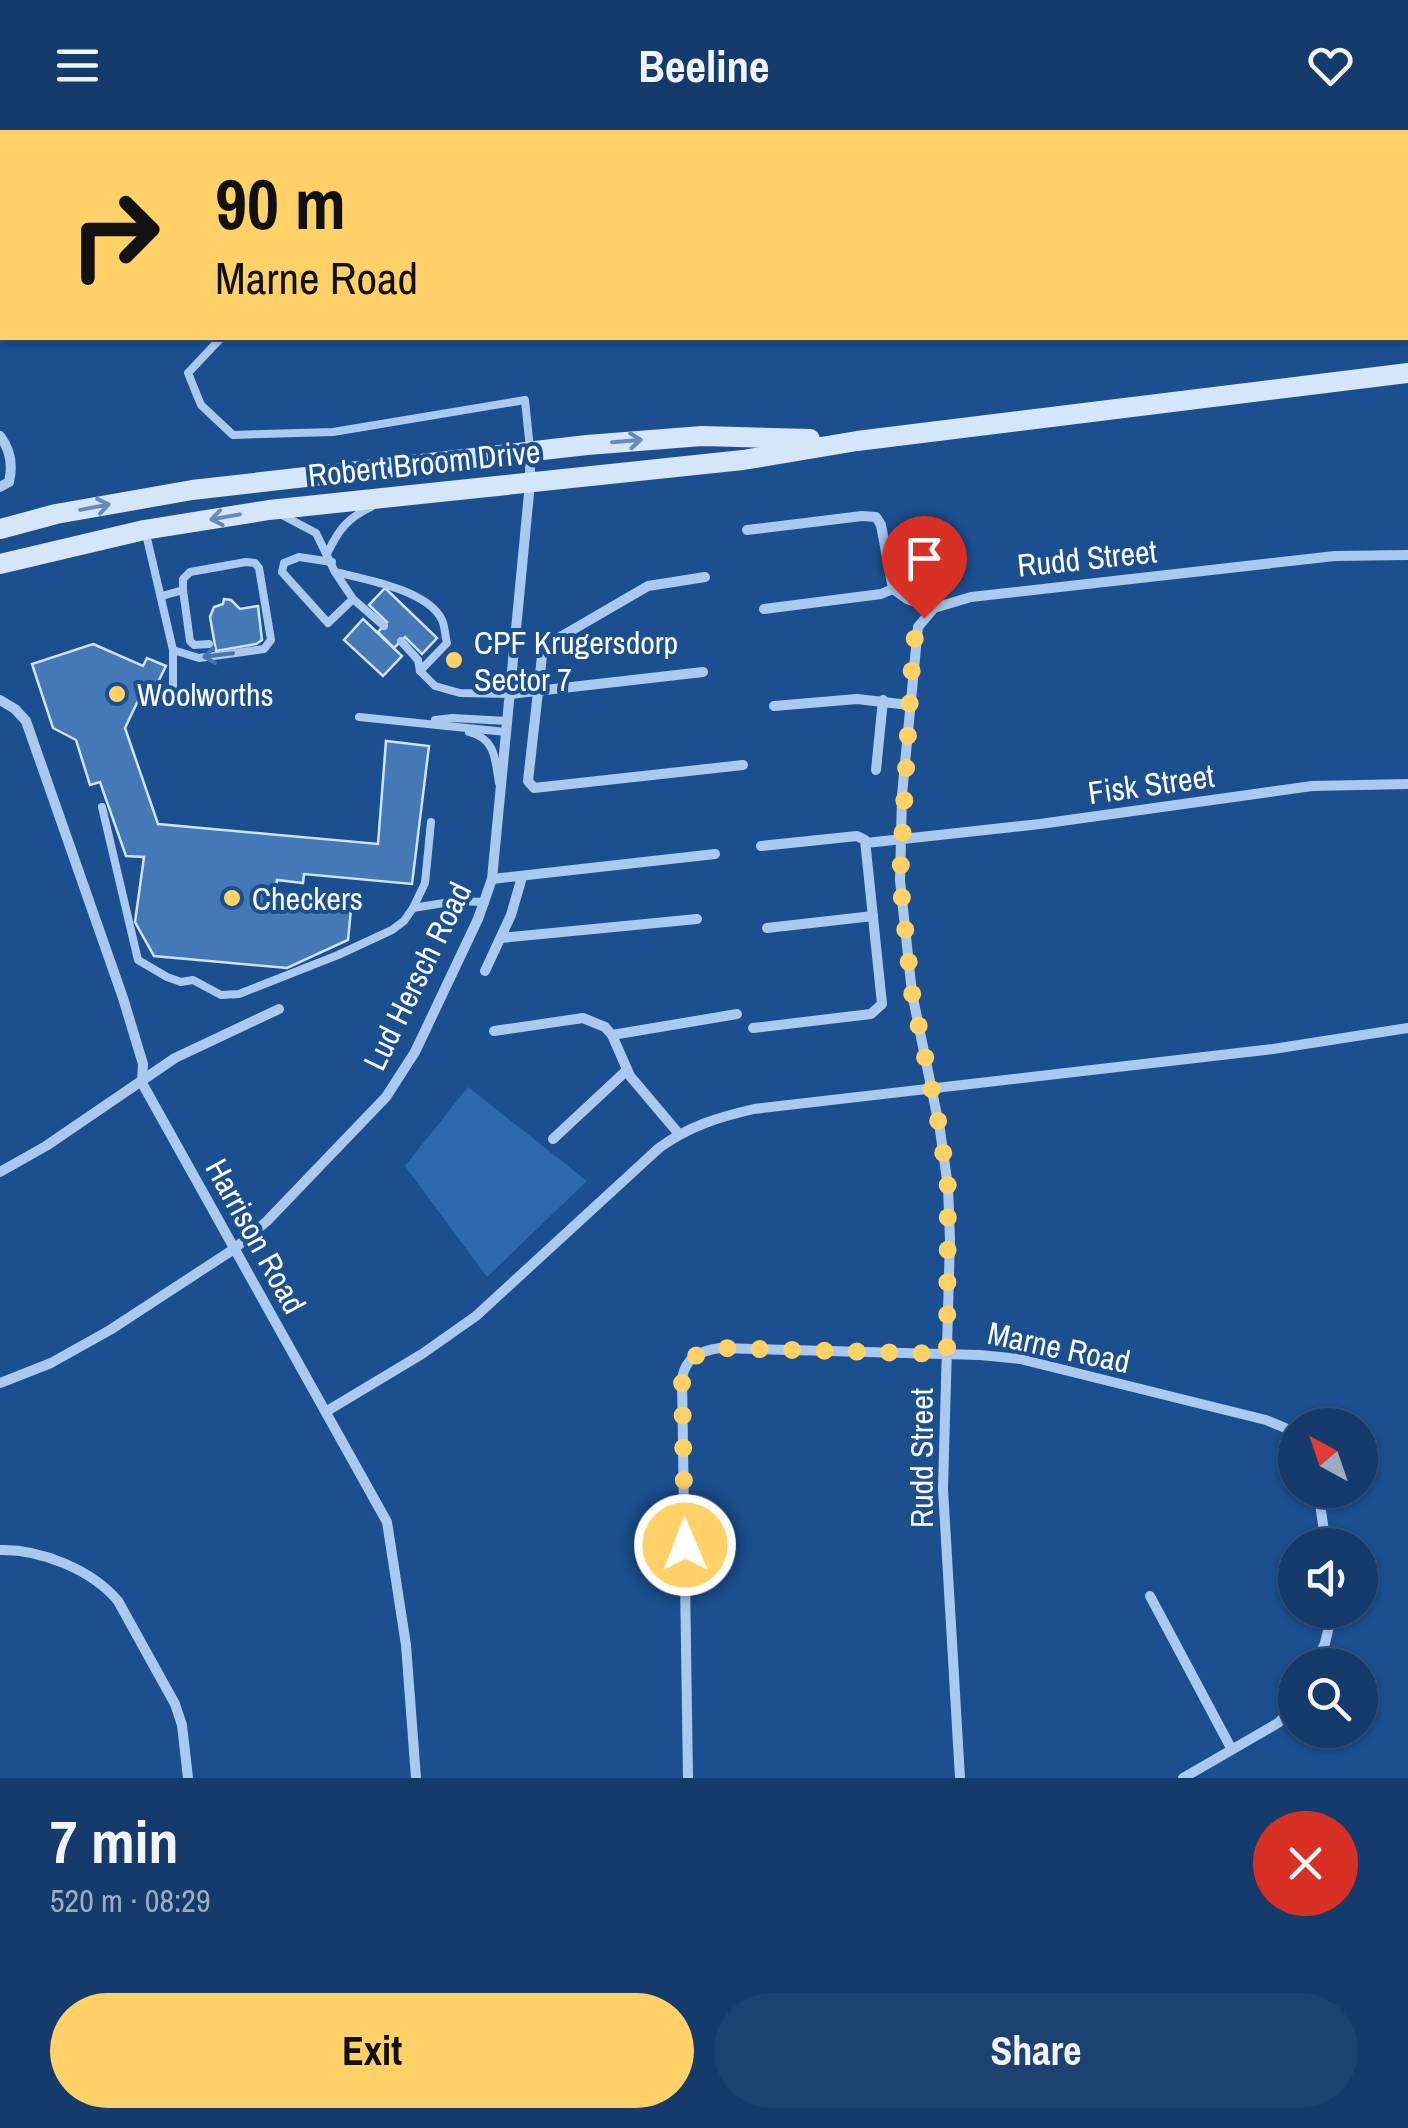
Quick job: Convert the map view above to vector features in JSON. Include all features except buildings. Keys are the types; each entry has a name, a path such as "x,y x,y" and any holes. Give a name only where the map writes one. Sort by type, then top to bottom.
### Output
{"street":[{"name":"Robert Broom Drive","path":"0,564 144,530 269,510 743,460 857,441 1408,374"},
{"path":"0,436 9,452 11,469 8,484 0,487"},
{"name":"Robert Broom Drive","path":"0,529 56,514 176,492 638,439 702,436 857,441"},
{"name":"Lud Hersch Road","path":"0,1384 51,1363 110,1330 234,1249 267,1221 386,1097 415,1052 492,879 530,453"},
{"path":"746,530 876,517 894,589 906,600 934,608"},
{"name":"Rudd Street","path":"960,1778 944,1513 949,1203 905,933 902,841 915,636 924,618 948,601 1335,556 1408,555"},
{"path":"706,577 648,586 545,644 541,651 528,781 534,788 743,765"},
{"path":"764,609 894,589"},
{"path":"510,694 703,672"},
{"path":"774,706 857,699 909,704"},
{"name":"Harrison Road","path":"0,700 26,721 123,998 144,1064 142,1084 387,1522 406,1645 416,1778"},
{"path":"876,770 882,700"},
{"name":"Fisk Street","path":"761,846 857,836 866,842 902,841 1312,786 1408,784"},
{"path":"753,1028 876,1012 882,1004 866,842"},
{"path":"492,879 715,854"},
{"path":"485,971 517,900 522,877"},
{"path":"767,928 873,916"},
{"path":"501,938 697,919"},
{"path":"0,1172 142,1084 175,1058 279,1009"},
{"path":"612,1035 737,1014"},
{"path":"494,1031 592,1020 612,1035 626,1071 679,1134"},
{"path":"327,1411 422,1354 476,1316 660,1148 679,1134 718,1117 754,1109 1273,1049 1408,1028"},
{"path":"553,1139 626,1071"},
{"name":"Marne Road","path":"688,1778 682,1392 683,1371 698,1353 720,1348 947,1354 1039,1364 1278,1425"},
{"path":"0,1550 22,1551 80,1571 108,1589 118,1601 175,1704 182,1725 188,1778"},
{"path":"1150,1596 1231,1748"},
{"path":"1183,1778 1278,1723"}],"lane":[{"path":"219,340 188,373 201,404 233,435 333,432 524,400 530,453"},
{"path":"328,552 339,529 352,515 386,497"},
{"path":"269,510 316,533 353,599 384,626"},
{"path":"144,530 173,650 173,700"},
{"path":"353,599 328,624 282,572 284,563 298,558 334,567 430,604 442,620 447,643 420,672"},
{"path":"173,650 199,658 264,649 271,640 255,562 190,572 183,578 190,640 194,645 208,644"},
{"path":"162,596 183,590"},
{"path":"401,641 418,660 420,672 435,686 460,693 510,694"},
{"path":"359,717 507,726"},
{"path":"420,722 476,734 491,744 501,798"},
{"path":"102,807 138,960 181,982 193,980 221,994 263,987 392,930 404,921 425,883 431,822"},
{"path":"413,908 485,902"}],"shaded area":[{"path":"468,1087 587,1181 487,1277 405,1166"}],"place":[{"name":"CPF Krugersdorp Sector 7","path":"454,660"},
{"name":"Woolworths","path":"117,694"},
{"name":"Checkers","path":"232,898"}],"route":[{"path":"685,1545 682,1378 692,1357 720,1348 947,1354 948,1187 912,993 900,880 911,678 915,636 924,618"}]}
